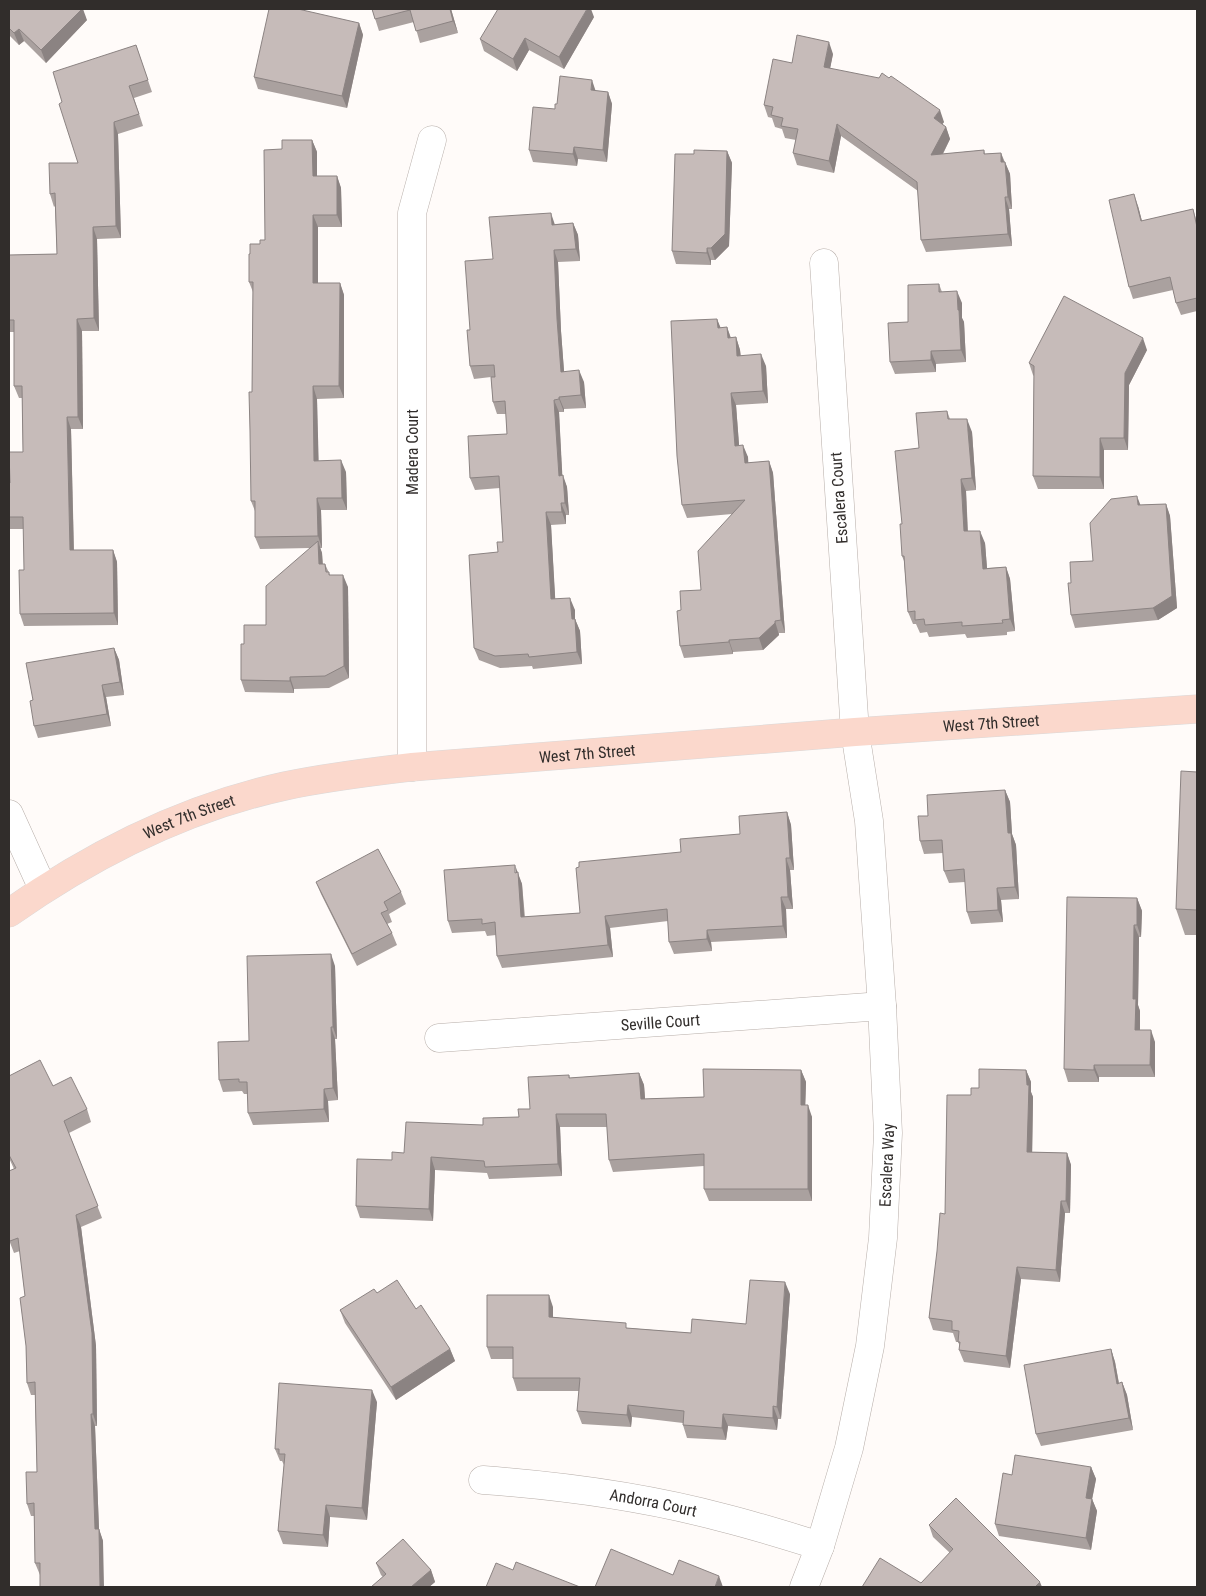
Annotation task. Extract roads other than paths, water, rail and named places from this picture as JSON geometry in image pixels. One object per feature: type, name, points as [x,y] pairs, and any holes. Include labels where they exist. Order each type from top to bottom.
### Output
[{"type":"main road","name":"West 7th Street","points":[[9,913],[43,889],[131,838],[178,818],[231,800],[286,786],[349,775],[412,767],[855,732],[1197,709]]},
{"type":"street","name":"Madera Court","points":[[412,767],[412,213],[432,140]]},
{"type":"street","name":"Escalera Court","points":[[824,263],[855,732]]},
{"type":"street","name":"Escalera Way","points":[[804,1587],[820,1546],[849,1448],[870,1346],[883,1238],[888,1133],[882,1006],[869,821],[855,732]]},
{"type":"street","points":[[9,814],[43,889]]},
{"type":"street","name":"Seville Court","points":[[439,1038],[882,1006]]},
{"type":"street","name":"Andorra Court","points":[[483,1480],[521,1483],[625,1497],[723,1517],[820,1546]]}]
